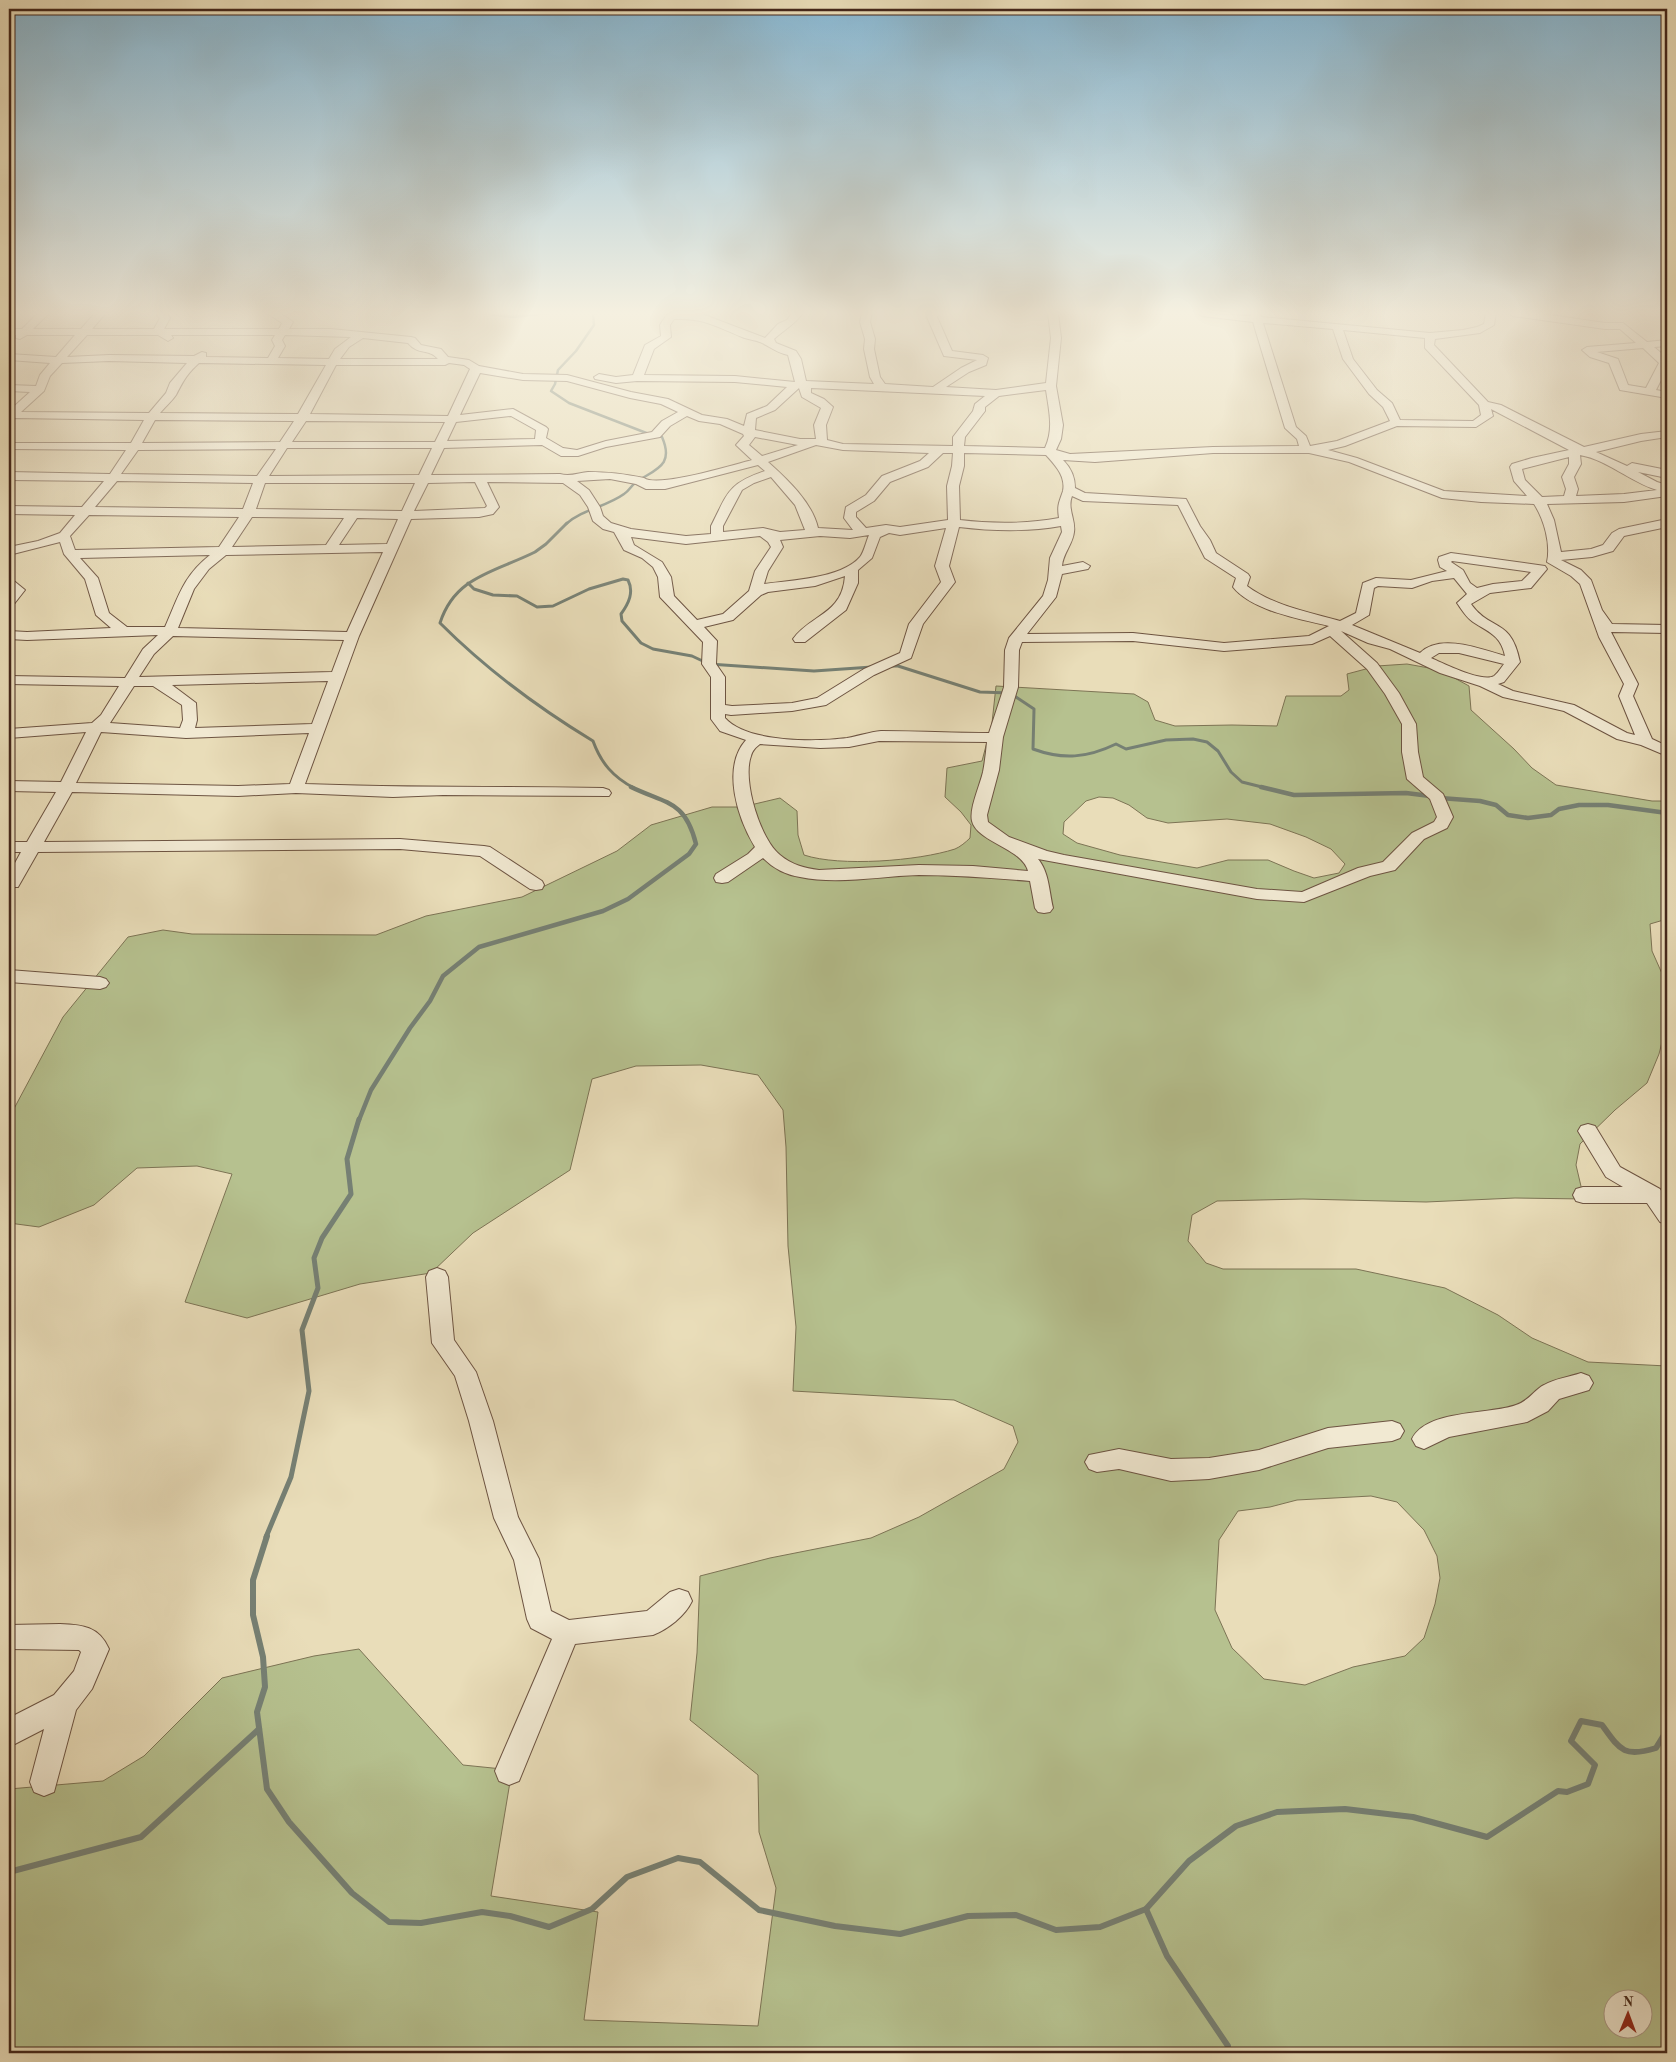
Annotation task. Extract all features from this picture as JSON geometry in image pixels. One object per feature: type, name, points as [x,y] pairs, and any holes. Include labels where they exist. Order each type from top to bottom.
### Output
[{"type":"street","points":[[9,551],[41,544],[64,536],[112,479],[157,409]]},
{"type":"street","points":[[12,883],[66,788],[96,727],[108,718],[148,652],[170,631],[182,606],[187,589],[204,566],[223,551],[248,513],[261,479],[307,409]]},
{"type":"street","points":[[296,788],[352,636],[406,515],[457,409]]},
{"type":"street","points":[[681,409],[699,418],[729,423],[748,432],[800,442],[821,442],[843,448],[940,449],[959,454],[983,450],[1049,452],[1069,458],[1095,458],[1193,451],[1331,448],[1396,423],[1476,424],[1487,416],[1485,409]]},
{"type":"street","points":[[768,409],[751,416],[752,424],[748,432],[750,436],[742,445],[774,472],[801,504],[810,522],[812,532]]},
{"type":"street","points":[[821,442],[820,425],[826,409]]},
{"type":"street","points":[[718,707],[731,711],[792,707],[820,702],[869,672],[906,655],[916,624],[948,582],[942,566],[954,523],[953,486],[959,454],[959,437],[976,415],[978,409]]},
{"type":"street","points":[[1049,452],[1055,439],[1057,425],[1055,409]]},
{"type":"street","points":[[1285,409],[1291,428],[1302,438],[1305,448]]},
{"type":"street","points":[[1390,409],[1396,423]]},
{"type":"street","points":[[1501,409],[1577,452],[1613,463],[1667,474]]},
{"type":"street","points":[[9,416],[453,419],[513,412],[542,429],[540,438],[542,442]]},
{"type":"street","points":[[9,446],[218,447],[542,442],[551,445],[559,453],[576,454],[604,444],[629,442],[656,435],[661,427],[674,417],[687,412]]},
{"type":"street","points":[[1646,742],[1626,696],[1631,684],[1606,637],[1586,583],[1576,573],[1554,562],[1556,556],[1549,519],[1538,501],[1520,483],[1515,473],[1516,467],[1547,457],[1577,452],[1638,437],[1667,434]]},
{"type":"street","points":[[9,476],[112,479],[567,480],[583,476],[610,475],[656,486],[691,480],[821,442]]},
{"type":"street","points":[[1305,448],[1353,460],[1442,494],[1538,501],[1624,498],[1667,490]]},
{"type":"street","points":[[863,533],[850,518],[850,510],[870,498],[886,479],[924,464],[940,449]]},
{"type":"street","points":[[1044,908],[1036,867],[1027,856],[985,828],[980,823],[978,816],[992,770],[995,737],[1011,687],[1012,650],[1016,638],[1049,597],[1055,580],[1056,558],[1068,532],[1064,501],[1070,490],[1069,481],[1064,468],[1049,452]]},
{"type":"street","points":[[1569,500],[1572,489],[1568,477],[1575,464],[1577,452]]},
{"type":"street","points":[[1613,463],[1653,485],[1667,490]]},
{"type":"street","points":[[1626,466],[1667,469]]},
{"type":"street","points":[[717,537],[717,526],[737,488],[750,480],[774,472]]},
{"type":"street","points":[[9,510],[406,515],[469,514],[489,511],[493,507],[479,479]]},
{"type":"street","points":[[567,480],[585,493],[594,507],[597,518],[607,526],[629,533],[686,540],[763,532],[780,536],[812,532],[863,533],[886,530],[900,531],[954,523],[979,526],[1038,526],[1066,521]]},
{"type":"street","points":[[1070,490],[1084,497],[1182,502],[1194,526],[1204,540],[1210,555],[1243,577],[1240,586],[1253,597],[1283,610],[1395,646],[1444,670],[1485,683],[1508,694],[1569,708],[1622,736],[1646,742],[1667,751]]},
{"type":"street","points":[[330,549],[354,513]]},
{"type":"street","points":[[1556,556],[1592,553],[1608,548],[1621,532],[1646,529],[1667,523]]},
{"type":"street","points":[[617,528],[625,537],[629,547],[650,556],[656,563],[666,582],[666,598],[695,624],[710,641],[709,664],[718,677],[718,719],[725,728],[756,739],[819,743],[850,742],[872,736],[995,737]]},
{"type":"street","points":[[695,624],[728,617],[756,592],[776,586],[815,582],[852,569],[866,558],[875,535],[886,530]]},
{"type":"street","points":[[756,592],[757,577],[761,568],[777,547],[774,540],[763,532]]},
{"type":"street","points":[[64,536],[70,554],[91,578],[96,598],[103,614],[123,630]]},
{"type":"street","points":[[70,554],[392,548]]},
{"type":"street","points":[[1475,594],[1465,586],[1458,573],[1444,564],[1444,560],[1451,557],[1540,569],[1526,585],[1487,588],[1475,594],[1464,604],[1469,613],[1498,628],[1512,648],[1513,662],[1500,679],[1485,683]]},
{"type":"street","points":[[1054,571],[1083,566]]},
{"type":"street","points":[[800,639],[841,607],[851,583],[852,569]]},
{"type":"street","points":[[1016,638],[1133,636],[1224,647],[1312,640],[1362,615],[1366,607],[1365,597],[1368,586],[1376,582],[1412,584],[1429,578],[1458,573]]},
{"type":"street","points":[[1576,573],[1607,628],[1667,629]]},
{"type":"street","points":[[9,584],[18,590],[9,601]]},
{"type":"street","points":[[1006,841],[1042,855],[1064,860],[1257,894],[1304,897],[1364,872],[1389,866],[1418,836],[1441,825],[1445,817],[1437,797],[1415,780],[1408,724],[1392,693],[1372,666],[1335,627]]},
{"type":"street","points":[[9,635],[27,636],[123,630],[352,636]]},
{"type":"street","points":[[1421,660],[1429,651],[1448,648],[1513,662]]},
{"type":"street","points":[[138,668],[189,703],[190,720],[186,733]]},
{"type":"street","points":[[9,680],[129,682],[336,676]]},
{"type":"street","points":[[9,733],[96,727],[186,733],[317,728]]},
{"type":"street","points":[[756,739],[743,751],[741,767],[750,822],[763,848],[790,870],[805,875],[946,871],[1039,877]]},
{"type":"street","points":[[9,786],[238,791],[296,788],[393,792],[443,790],[603,794]]},
{"type":"street","points":[[9,847],[371,844],[484,850],[536,884]]},
{"type":"street","points":[[722,878],[754,858],[763,848]]},
{"type":"street","points":[[9,976],[100,983]]},
{"type":"street","points":[[1588,1131],[1613,1172],[1660,1194],[1667,1216]]},
{"type":"street","points":[[1583,1195],[1660,1194]]},
{"type":"street","points":[[436,1277],[443,1343],[466,1372],[481,1421],[506,1518],[526,1558],[540,1619],[567,1632],[653,1623],[679,1601]]},
{"type":"street","points":[[1424,1439],[1444,1428],[1475,1421],[1520,1415],[1540,1404],[1551,1392],[1581,1383]]},
{"type":"street","points":[[1097,1462],[1118,1459],[1150,1468],[1168,1470],[1205,1469],[1260,1460],[1295,1446],[1328,1438],[1350,1435],[1374,1436],[1392,1431]]},
{"type":"street","points":[[509,1771],[567,1632]]},
{"type":"street","points":[[9,1637],[60,1636],[85,1638],[96,1650],[83,1680],[64,1704],[9,1733]]},
{"type":"street","points":[[44,1782],[64,1704]]},
{"type":"green space","points":[[1407,664],[1440,670],[1469,686],[1471,710],[1532,768],[1556,785],[1652,801],[1667,801],[1667,919],[1650,924],[1652,951],[1664,978],[1667,997],[1667,1022],[1659,1054],[1647,1083],[1615,1110],[1580,1144],[1576,1165],[1584,1199],[1515,1198],[1426,1202],[1303,1199],[1217,1201],[1192,1215],[1188,1241],[1206,1263],[1223,1269],[1356,1269],[1445,1288],[1498,1315],[1532,1338],[1588,1362],[1667,1366],[1667,2053],[9,2053],[9,1789],[103,1781],[144,1756],[222,1678],[314,1656],[359,1649],[463,1765],[512,1770],[491,1896],[598,1912],[584,2020],[758,2026],[776,1888],[759,1832],[758,1775],[690,1720],[697,1653],[700,1576],[770,1558],[871,1538],[919,1517],[1004,1469],[1018,1442],[1013,1426],[954,1400],[793,1391],[796,1327],[788,1246],[786,1147],[783,1110],[758,1075],[701,1065],[636,1066],[592,1079],[570,1170],[473,1233],[431,1273],[360,1284],[247,1318],[185,1302],[232,1174],[197,1166],[137,1168],[94,1205],[39,1227],[9,1223],[9,1118],[63,1017],[128,937],[163,930],[192,934],[376,935],[426,916],[522,897],[617,851],[651,825],[712,807],[742,807],[780,798],[797,811],[798,835],[804,855],[819,859],[858,862],[921,857],[957,848],[970,838],[971,825],[961,812],[945,797],[947,768],[982,761],[992,723],[996,686],[1134,694],[1148,702],[1155,720],[1175,726],[1277,726],[1286,696],[1341,696],[1349,690],[1347,674],[1377,666]],"holes":[[[1099,797],[1113,798],[1129,805],[1147,818],[1168,823],[1227,819],[1270,824],[1306,837],[1331,849],[1345,864],[1339,873],[1314,878],[1268,860],[1228,860],[1197,868],[1120,855],[1077,843],[1063,834],[1064,822],[1086,801]],[[1371,1496],[1397,1502],[1424,1530],[1437,1556],[1440,1578],[1435,1604],[1424,1638],[1405,1656],[1353,1667],[1305,1685],[1264,1679],[1232,1648],[1215,1610],[1219,1540],[1238,1511],[1270,1507],[1297,1500]]]},
{"type":"waterway","points":[[585,409],[649,434]]},
{"type":"waterway","points":[[566,524],[580,515],[626,493],[635,483],[661,466],[666,455],[665,447],[662,437],[656,435]]},
{"type":"waterway","points":[[468,583],[478,577],[535,552],[566,524]]},
{"type":"waterway","points":[[468,583],[474,589],[493,595],[517,596],[537,607],[553,606],[589,589],[623,579],[628,580],[631,593],[621,614],[622,621],[641,643],[653,649],[692,656],[709,664],[814,671],[872,667]]},
{"type":"waterway","points":[[468,583],[447,607],[440,623],[494,672],[552,715],[593,741],[609,769],[634,788]]},
{"type":"waterway","points":[[889,666],[898,666],[980,692],[1010,693],[1034,709],[1033,749],[1044,753],[1075,756],[1085,755],[1116,744],[1126,749],[1166,740],[1193,739],[1207,742],[1218,751],[1231,772],[1242,782],[1266,788]]},
{"type":"waterway","points":[[359,1120],[371,1090],[410,1028],[430,1001],[443,976],[479,947],[603,911],[628,899],[689,854],[696,844],[686,819],[680,811],[664,801],[631,787]]},
{"type":"waterway","points":[[1261,787],[1294,795],[1406,793],[1430,796]]},
{"type":"waterway","points":[[1440,798],[1480,801],[1496,805],[1508,815],[1528,818],[1551,815],[1559,809],[1579,805],[1608,805],[1667,813]]},
{"type":"waterway","points":[[266,1537],[291,1477],[309,1391],[302,1330],[318,1288],[314,1258],[322,1238],[351,1194],[347,1159],[359,1119]]},
{"type":"waterway","points":[[267,1536],[253,1580],[253,1615],[263,1657],[265,1687],[257,1712],[267,1789],[289,1822],[352,1893],[389,1922],[421,1923],[482,1912],[510,1916],[549,1927],[592,1909],[627,1877],[678,1858],[700,1862],[759,1910],[835,1926],[900,1934],[968,1916],[1016,1915],[1056,1930],[1100,1927],[1146,1909]]},
{"type":"waterway","points":[[1146,1909],[1189,1861],[1236,1826],[1277,1812],[1345,1809],[1413,1817],[1487,1837],[1558,1791],[1567,1792],[1588,1784],[1595,1765],[1571,1741],[1581,1721],[1602,1725],[1619,1746],[1630,1752],[1656,1748],[1667,1730]]},
{"type":"waterway","points":[[9,1872],[141,1837],[259,1729]]},
{"type":"waterway","points":[[1146,1909],[1167,1956],[1228,2046],[1226,2053]]}]
